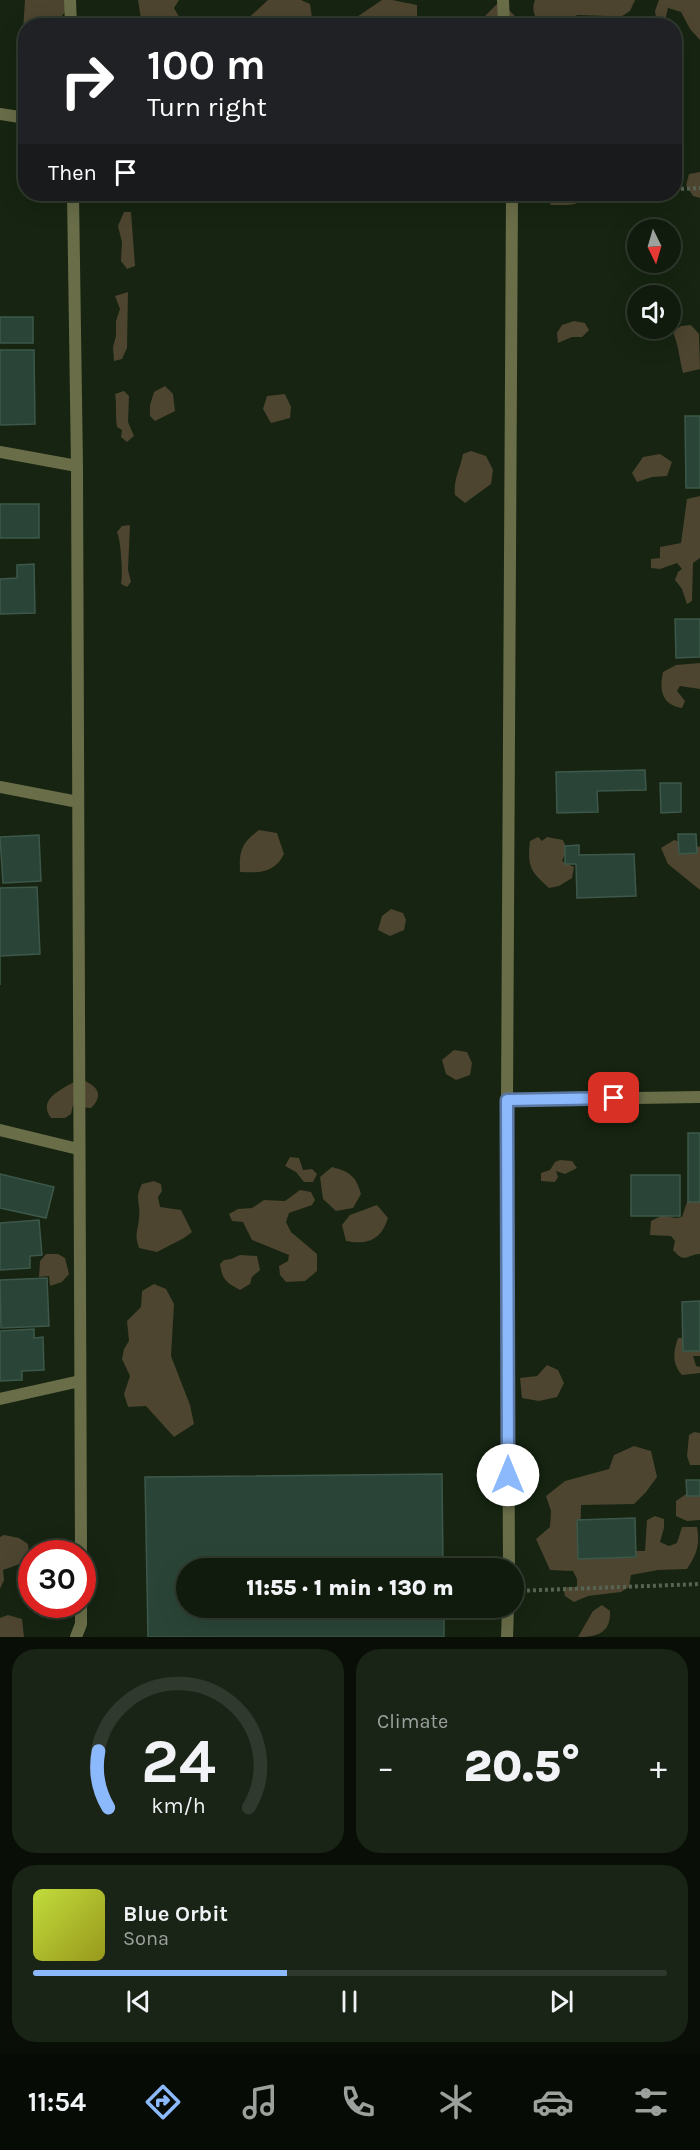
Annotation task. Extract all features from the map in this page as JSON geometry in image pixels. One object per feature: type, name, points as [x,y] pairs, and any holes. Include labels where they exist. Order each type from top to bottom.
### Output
[{"type":"street","points":[[70,0],[71,18]]},
{"type":"street","points":[[503,0],[504,18]]},
{"type":"street","points":[[0,114],[18,117]]},
{"type":"street","points":[[74,201],[81,1540]]},
{"type":"street","points":[[509,1558],[507,1100],[512,201]]},
{"type":"street","points":[[0,452],[77,466]]},
{"type":"street","points":[[0,787],[78,802]]},
{"type":"street","points":[[507,1100],[700,1097]]},
{"type":"street","points":[[0,1130],[78,1149]]},
{"type":"street","points":[[0,1398],[80,1381]]},
{"type":"street","points":[[76,1637],[81,1618]]},
{"type":"street","points":[[507,1637],[508,1618]]},
{"type":"path","points":[[682,189],[700,188]]},
{"type":"path","points":[[524,1591],[700,1584]]},
{"type":"shaded area","points":[[25,0],[75,0],[60,18],[24,18]]},
{"type":"shaded area","points":[[138,0],[179,0],[174,8],[180,18],[141,18]]},
{"type":"shaded area","points":[[268,0],[301,0],[310,4],[312,18],[249,18]]},
{"type":"shaded area","points":[[382,0],[417,5],[417,17],[415,18],[355,18]]},
{"type":"shaded area","points":[[535,0],[635,0],[630,11],[619,18],[577,15],[573,18],[536,18]]},
{"type":"shaded area","points":[[659,0],[700,0],[700,40],[690,29],[681,12],[668,8],[666,18],[656,18],[655,11]]},
{"type":"shaded area","points":[[500,1],[517,18],[483,18]]},
{"type":"shaded area","points":[[700,172],[700,198],[693,196],[686,185],[689,174]]},
{"type":"shaded area","points":[[549,201],[581,201],[573,204],[551,205]]},
{"type":"shaded area","points":[[124,212],[131,212],[135,266],[127,269],[121,261],[122,242],[118,226]]},
{"type":"shaded area","points":[[128,292],[127,348],[122,359],[114,361],[116,321],[120,309],[115,296]]},
{"type":"shaded area","points":[[574,321],[585,323],[589,330],[582,337],[572,337],[558,343],[557,333],[562,325]]},
{"type":"shaded area","points":[[691,325],[699,334],[700,369],[683,373],[675,339],[681,339],[681,326]]},
{"type":"shaded area","points":[[165,386],[173,394],[175,411],[155,421],[150,416],[150,405],[154,392]]},
{"type":"shaded area","points":[[124,391],[129,396],[128,422],[134,436],[127,442],[121,437],[122,430],[117,427],[116,418],[115,394]]},
{"type":"shaded area","points":[[285,394],[291,407],[290,418],[271,423],[263,409],[267,396]]},
{"type":"shaded area","points":[[471,451],[486,456],[493,470],[491,484],[465,503],[455,495],[455,485],[463,454]]},
{"type":"shaded area","points":[[660,454],[672,462],[667,476],[652,477],[637,482],[632,473],[643,457]]},
{"type":"shaded area","points":[[700,496],[700,558],[693,563],[692,601],[687,604],[682,589],[675,580],[682,569],[677,563],[660,569],[651,568],[651,559],[660,558],[660,547],[681,543],[687,499]]},
{"type":"shaded area","points":[[130,525],[128,570],[131,582],[127,587],[121,584],[120,543],[117,532],[122,526]]},
{"type":"shaded area","points":[[700,663],[700,689],[680,686],[677,691],[685,701],[682,708],[670,704],[662,691],[663,672],[676,665]]},
{"type":"shaded area","points":[[259,830],[277,833],[284,854],[271,868],[260,872],[240,872],[243,848]]},
{"type":"shaded area","points":[[538,837],[542,841],[547,837],[563,840],[567,850],[562,861],[574,867],[572,878],[559,886],[549,888],[534,873],[529,857],[530,841]]},
{"type":"shaded area","points":[[674,840],[700,847],[700,890],[668,864],[661,848]]},
{"type":"shaded area","points":[[391,909],[403,913],[406,920],[404,930],[390,936],[378,930],[382,916]]},
{"type":"shaded area","points":[[454,1050],[467,1052],[472,1063],[470,1075],[456,1080],[446,1074],[442,1060]]},
{"type":"shaded area","points":[[79,1079],[94,1086],[97,1090],[98,1098],[95,1103],[91,1108],[73,1105],[71,1114],[65,1118],[51,1118],[47,1111],[50,1099],[54,1094]]},
{"type":"shaded area","points":[[290,1157],[299,1158],[303,1170],[312,1169],[317,1174],[313,1182],[304,1182],[296,1172],[285,1166]]},
{"type":"shaded area","points":[[572,1161],[577,1168],[565,1174],[556,1171],[558,1177],[555,1182],[541,1181],[541,1173],[550,1170],[555,1162]]},
{"type":"shaded area","points":[[332,1167],[348,1173],[357,1183],[361,1194],[353,1208],[336,1211],[323,1199],[320,1177]]},
{"type":"shaded area","points":[[154,1181],[161,1184],[162,1191],[158,1197],[160,1207],[181,1210],[192,1232],[157,1252],[139,1248],[137,1236],[140,1189],[142,1184]]},
{"type":"shaded area","points":[[300,1190],[311,1192],[315,1200],[312,1205],[289,1213],[286,1222],[291,1232],[317,1254],[317,1271],[305,1281],[286,1282],[280,1275],[279,1266],[288,1261],[289,1255],[252,1240],[243,1222],[232,1221],[229,1214],[238,1209],[252,1208],[264,1200],[285,1201]]},
{"type":"shaded area","points":[[690,1193],[700,1193],[700,1254],[683,1258],[673,1250],[675,1241],[671,1236],[650,1235],[651,1221],[663,1215],[682,1217]]},
{"type":"shaded area","points":[[377,1205],[388,1218],[382,1231],[367,1241],[346,1241],[342,1225],[350,1215]]},
{"type":"shaded area","points":[[46,1254],[58,1254],[65,1258],[69,1274],[62,1282],[50,1286],[49,1276],[39,1277],[40,1261]]},
{"type":"shaded area","points":[[240,1255],[257,1256],[260,1270],[252,1277],[250,1284],[240,1290],[226,1280],[220,1264],[224,1260]]},
{"type":"shaded area","points":[[154,1284],[166,1289],[174,1304],[171,1356],[190,1405],[194,1424],[174,1437],[146,1406],[128,1407],[124,1394],[130,1376],[122,1359],[129,1341],[127,1321],[141,1307],[142,1291]]},
{"type":"shaded area","points":[[700,1337],[700,1356],[693,1356],[696,1366],[700,1367],[700,1373],[682,1375],[676,1367],[674,1358],[678,1338]]},
{"type":"shaded area","points":[[547,1365],[558,1370],[564,1383],[557,1397],[539,1401],[522,1398],[520,1378],[537,1376]]},
{"type":"shaded area","points":[[694,1432],[700,1433],[700,1465],[690,1465],[687,1456],[689,1435]]},
{"type":"shaded area","points":[[634,1446],[651,1451],[657,1477],[634,1504],[581,1505],[580,1550],[645,1551],[647,1520],[655,1516],[664,1519],[660,1542],[669,1546],[677,1543],[682,1527],[697,1527],[698,1544],[695,1554],[687,1569],[658,1570],[631,1575],[629,1587],[621,1592],[588,1596],[574,1602],[565,1596],[563,1587],[577,1587],[577,1579],[573,1571],[550,1570],[536,1539],[550,1527],[551,1511],[546,1496],[565,1481],[609,1469],[614,1455]]},
{"type":"shaded area","points":[[700,1492],[700,1520],[687,1521],[676,1516],[676,1501],[686,1494]]},
{"type":"shaded area","points":[[4,1535],[22,1540],[18,1540],[18,1564],[3,1570],[4,1580],[0,1589],[0,1537]]},
{"type":"shaded area","points":[[602,1605],[610,1611],[610,1618],[605,1629],[597,1635],[578,1637],[593,1611]]},
{"type":"shaded area","points":[[8,1615],[22,1619],[24,1637],[0,1637],[0,1618]]},
{"type":"building","points":[[0,317],[33,317],[33,343],[0,343]]},
{"type":"building","points":[[0,350],[34,350],[35,424],[0,425]]},
{"type":"building","points":[[685,416],[700,416],[700,488],[686,488]]},
{"type":"building","points":[[0,504],[39,504],[39,538],[0,538]]},
{"type":"building","points":[[34,564],[35,613],[0,614],[0,579],[17,578],[17,565]]},
{"type":"building","points":[[675,619],[700,619],[700,657],[676,658]]},
{"type":"building","points":[[645,770],[646,790],[597,791],[598,812],[557,813],[556,772]]},
{"type":"building","points":[[660,783],[681,783],[681,812],[661,813]]},
{"type":"building","points":[[678,834],[696,834],[697,853],[679,854]]},
{"type":"building","points":[[39,835],[41,881],[3,883],[0,837]]},
{"type":"building","points":[[579,845],[579,855],[634,854],[636,896],[577,898],[576,864],[565,864],[565,846]]},
{"type":"building","points":[[37,887],[40,954],[0,956],[0,888]]},
{"type":"building","points":[[688,1133],[700,1133],[700,1202],[688,1202]]},
{"type":"building","points":[[0,1174],[54,1187],[46,1218],[0,1208]]},
{"type":"building","points":[[631,1175],[680,1175],[680,1216],[631,1216]]},
{"type":"building","points":[[39,1220],[42,1255],[30,1256],[30,1268],[0,1270],[0,1223]]},
{"type":"building","points":[[47,1278],[49,1326],[1,1328],[0,1280]]},
{"type":"building","points":[[700,1301],[700,1351],[683,1351],[682,1302]]},
{"type":"building","points":[[34,1329],[34,1338],[43,1337],[44,1370],[22,1371],[22,1380],[0,1381],[0,1331]]},
{"type":"building","points":[[442,1474],[443,1558],[176,1558],[176,1618],[444,1618],[444,1637],[148,1637],[145,1477]]},
{"type":"building","points":[[686,1480],[700,1480],[700,1496],[687,1496]]},
{"type":"building","points":[[635,1518],[636,1557],[578,1559],[577,1520]]},
{"type":"route","points":[[508,1475],[507,1100],[614,1098]]}]
